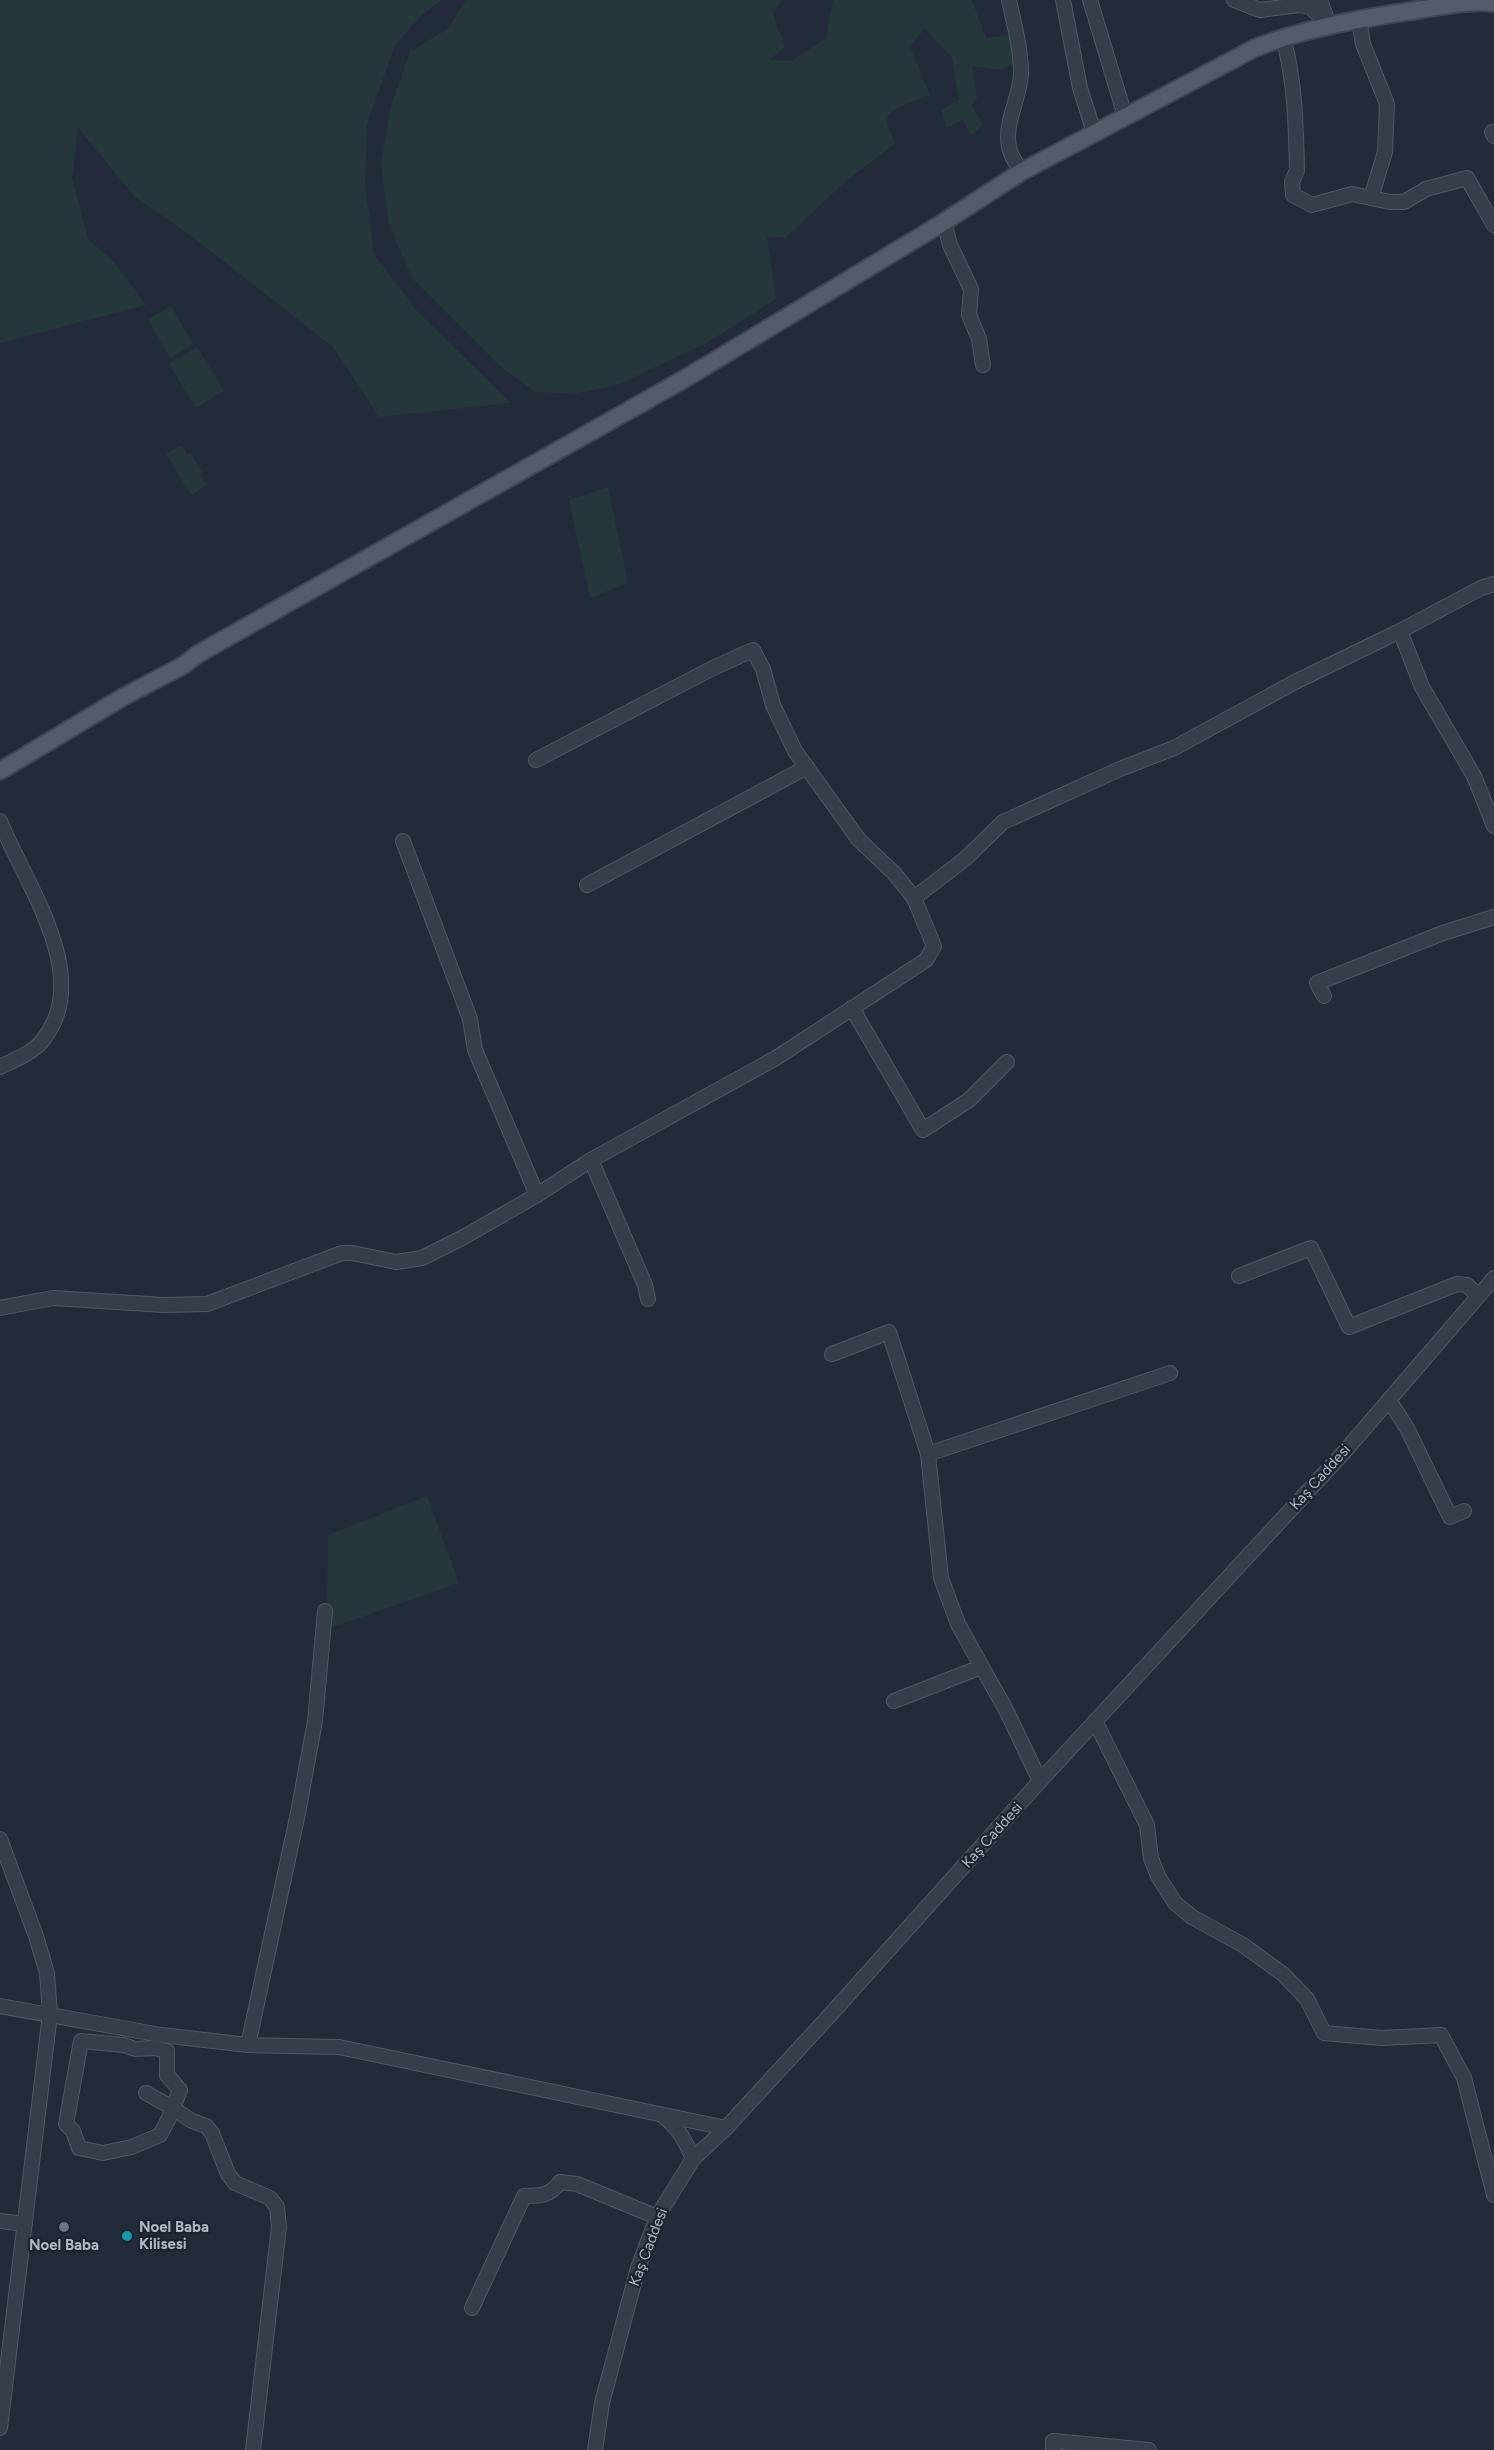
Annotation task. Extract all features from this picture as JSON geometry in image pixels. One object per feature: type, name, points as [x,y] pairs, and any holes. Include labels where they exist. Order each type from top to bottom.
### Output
[{"type":"main road","points":[[0,771],[123,697],[184,665],[198,654],[686,378],[944,222],[1021,172],[1255,48],[1283,37],[1329,24],[1438,3],[1486,1]]},
{"type":"street","points":[[1009,0],[1021,54],[1021,77],[1008,141],[1009,149],[1021,172]]},
{"type":"street","points":[[1063,0],[1080,88],[1094,132]]},
{"type":"street","points":[[1090,0],[1125,116]]},
{"type":"street","points":[[1234,0],[1260,10],[1299,5],[1310,7],[1329,24]]},
{"type":"street","points":[[1320,0],[1329,24]]},
{"type":"street","points":[[1359,20],[1364,44],[1387,104],[1385,153],[1371,198]]},
{"type":"street","points":[[1283,37],[1292,67],[1297,170],[1292,182],[1293,195],[1312,205],[1352,194],[1390,202],[1404,202],[1426,189],[1467,178],[1494,225]]},
{"type":"street","points":[[944,222],[950,245],[971,289],[969,315],[984,365]]},
{"type":"street","points":[[914,898],[965,859],[1003,822],[1099,778],[1174,748],[1294,682],[1400,631],[1481,588],[1494,584]]},
{"type":"street","points":[[1400,631],[1422,687],[1474,776],[1494,826]]},
{"type":"street","points":[[0,1308],[53,1298],[164,1305],[207,1304],[342,1254],[352,1253],[396,1262],[422,1258],[462,1238],[537,1195],[591,1160],[776,1058],[926,960],[934,946],[914,898],[894,873],[859,840],[795,750],[773,705],[763,669],[753,650],[713,668],[536,760]]},
{"type":"street","points":[[586,885],[807,767]]},
{"type":"street","points":[[0,821],[55,941],[63,985],[58,1015],[43,1040],[31,1051],[0,1067]]},
{"type":"street","points":[[403,841],[470,1019],[475,1050],[537,1195]]},
{"type":"street","points":[[1324,996],[1317,983],[1443,933],[1494,917]]},
{"type":"street","points":[[852,1008],[923,1130],[969,1100],[1007,1062]]},
{"type":"street","points":[[591,1160],[645,1285],[648,1299]]},
{"type":"street","points":[[1239,1276],[1311,1248],[1349,1327],[1457,1284],[1467,1285],[1478,1296]]},
{"type":"street","name":"Kaş Caddesi","points":[[595,2450],[602,2403],[638,2268],[657,2217],[693,2159],[726,2128],[1040,1781],[1338,1458],[1494,1278]]},
{"type":"street","points":[[832,1354],[889,1332],[928,1454],[941,1578],[958,1624],[1005,1710],[1040,1781]]},
{"type":"street","points":[[928,1454],[1170,1373]]},
{"type":"street","points":[[1389,1400],[1407,1428],[1450,1517],[1464,1511]]},
{"type":"street","points":[[248,2045],[298,1813],[315,1721],[325,1611]]},
{"type":"street","points":[[894,1701],[981,1667]]},
{"type":"street","points":[[1095,1721],[1147,1824],[1151,1858],[1158,1876],[1175,1903],[1192,1917],[1243,1945],[1283,1974],[1308,2000],[1324,2033],[1382,2038],[1441,2035],[1464,2078],[1494,2196]]},
{"type":"street","points":[[0,2428],[50,2014],[47,1973],[36,1936],[1,1846]]},
{"type":"street","points":[[0,2006],[162,2035],[248,2045],[339,2047],[726,2128]]},
{"type":"street","points":[[81,2042],[167,2051],[167,2075],[180,2090],[173,2108],[160,2135],[142,2143],[103,2153],[79,2148],[73,2131],[66,2124],[81,2042]]},
{"type":"street","points":[[146,2093],[192,2121],[206,2126],[212,2133],[228,2174],[235,2183],[270,2198],[277,2207],[279,2227],[253,2450]]},
{"type":"street","points":[[658,2112],[675,2125],[686,2140],[693,2159]]},
{"type":"street","points":[[472,2308],[524,2196],[543,2196],[554,2191],[560,2182],[577,2184],[657,2217]]},
{"type":"street","points":[[0,2221],[25,2224]]},
{"type":"street","points":[[1053,2450],[1053,2441],[1149,2450]]},
{"type":"shaded area","points":[[0,0],[441,0],[420,17],[395,45],[367,124],[365,185],[374,254],[417,311],[511,403],[379,417],[333,347],[190,235],[135,197],[78,128],[72,177],[88,239],[115,263],[146,305],[0,343]]},
{"type":"shaded area","points":[[466,0],[782,0],[773,14],[785,47],[769,60],[791,61],[826,38],[833,0],[972,0],[986,38],[1013,35],[1016,63],[999,70],[972,66],[977,98],[971,105],[983,125],[971,136],[963,119],[947,128],[941,110],[959,100],[952,58],[925,28],[910,47],[930,95],[898,108],[888,116],[887,121],[895,144],[845,182],[785,238],[767,236],[776,299],[705,344],[619,384],[576,394],[535,392],[499,365],[413,279],[389,226],[381,163],[391,106],[410,52],[447,29]]},
{"type":"shaded area","points":[[171,306],[193,344],[170,358],[148,319]]},
{"type":"shaded area","points":[[197,347],[224,391],[196,408],[169,364]]},
{"type":"shaded area","points":[[181,445],[187,454],[190,452],[203,473],[201,475],[207,485],[191,495],[166,454]]},
{"type":"shaded area","points":[[608,487],[628,583],[590,598],[569,500]]},
{"type":"shaded area","points":[[427,1496],[459,1583],[327,1629],[328,1535]]},
{"type":"place","name":"Noel Baba","points":[[64,2227]]},
{"type":"place","name":"Noel Baba Kilisesi","points":[[127,2236]]}]
